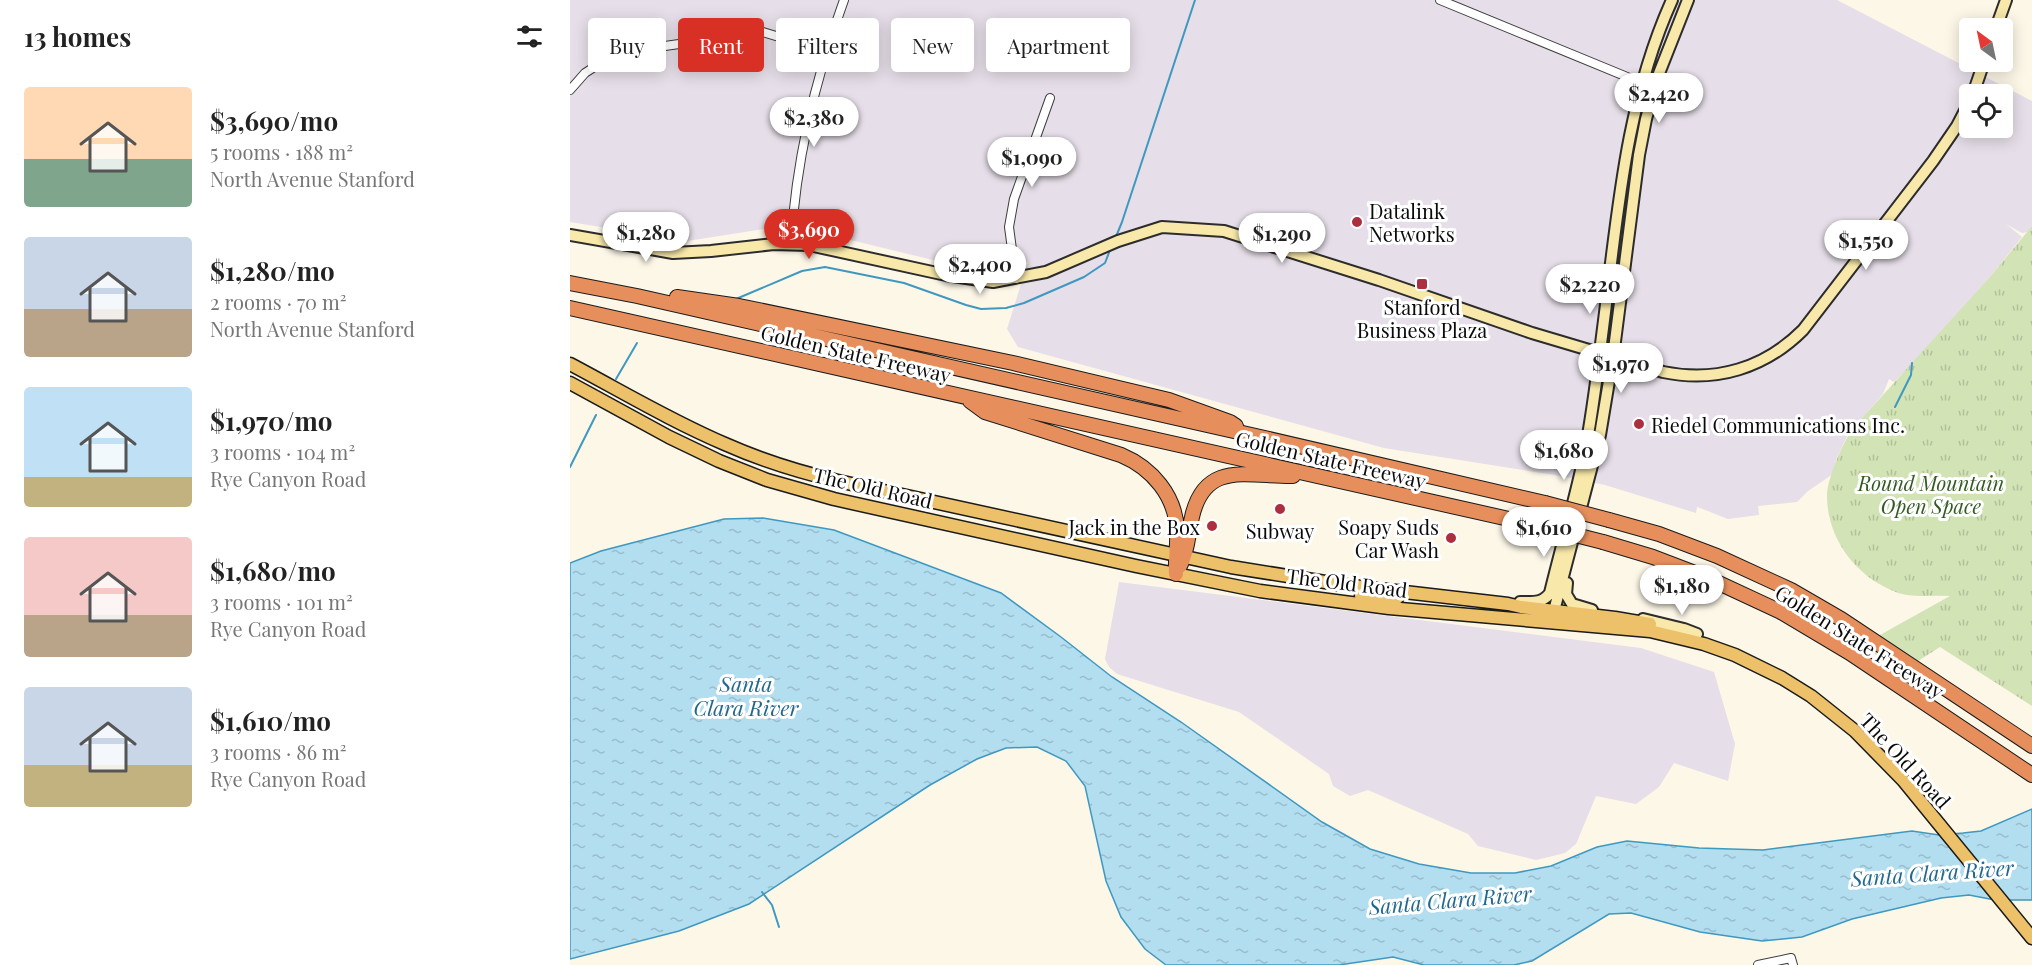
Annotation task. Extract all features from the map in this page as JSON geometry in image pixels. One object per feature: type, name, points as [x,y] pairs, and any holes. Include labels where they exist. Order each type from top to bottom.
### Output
[{"type":"highway","name":"Golden State Freeway","points":[[570,283],[637,296],[664,295],[739,306],[1013,363],[1178,402],[1230,422],[1247,434],[1545,503],[1688,545],[1768,578],[1816,604],[2032,746]]},
{"type":"highway","name":"Golden State Freeway","points":[[570,308],[1540,526],[1603,542],[1663,561],[1734,588],[1796,620],[1850,653],[2032,776]]},
{"type":"highway","points":[[966,398],[985,412],[1086,443],[1121,455],[1141,465],[1159,482],[1172,504],[1180,557]]},
{"type":"highway","points":[[1176,574],[1195,505],[1199,496],[1212,482],[1221,477],[1242,473],[1269,477],[1314,475]]},
{"type":"main road","points":[[1508,604],[1537,602],[1544,600],[1550,594],[1585,449],[1627,146],[1642,82],[1672,0]]},
{"type":"main road","points":[[1554,616],[1600,435],[1646,119],[1654,88],[1688,0]]},
{"type":"main road","points":[[2000,18],[2006,0]]},
{"type":"main road","points":[[570,236],[673,253],[774,244],[820,247],[969,280],[993,282],[1046,272],[1118,241],[1162,227],[1224,231],[1373,278],[1521,329],[1663,372],[1695,376],[1735,372],[1780,350],[1799,334],[1933,160],[1959,122]]},
{"type":"main road","name":"The Old Road","points":[[570,364],[701,434],[749,454],[838,482],[1180,557],[1344,585],[1508,604],[1554,616],[1650,631],[1704,644],[1735,655],[1834,705],[1878,743],[2006,900],[2032,938]]},
{"type":"main road","name":"The Old Road","points":[[570,383],[702,453],[743,471],[834,499],[1260,591],[1389,608],[1615,618],[1660,626],[1697,634],[1743,652],[1776,668],[1808,691]]},
{"type":"main road","points":[[1554,616],[1554,602],[1589,457],[1585,449]]},
{"type":"main road","points":[[1586,489],[1566,588],[1569,600],[1576,607],[1636,617],[1697,634]]},
{"type":"main road","points":[[1285,594],[1292,589],[1333,593],[1344,585]]},
{"type":"main road","points":[[1338,601],[1347,594],[1390,599],[1397,597],[1402,591]]},
{"type":"main road","name":"The Old Road","points":[[2006,900],[2032,926]]},
{"type":"street","points":[[837,18],[844,0]]},
{"type":"street","points":[[1440,0],[1654,88]]},
{"type":"street","points":[[570,90],[585,73],[616,53],[763,32],[776,36]]},
{"type":"street","points":[[791,244],[801,149],[820,72]]},
{"type":"street","points":[[1016,279],[1009,227],[1014,199],[1050,98]]},
{"type":"street","points":[[1758,965],[1792,962]]},
{"type":"shaded area","points":[[570,0],[1837,0],[1959,63],[1959,72],[1976,72],[1999,84],[1959,84],[1959,138],[2013,138],[2013,91],[2032,101],[2032,226],[2028,232],[2022,233],[2006,224],[2022,237],[1917,359],[1894,382],[1889,379],[1883,394],[1847,436],[1836,460],[1833,474],[1808,491],[1797,502],[1758,506],[1759,515],[1728,519],[1697,507],[1696,513],[1605,485],[1567,477],[1384,448],[1018,347],[1007,329],[1028,262],[970,269],[789,225],[687,241],[570,222]]},
{"type":"shaded area","points":[[1119,582],[1641,648],[1714,672],[1735,744],[1728,781],[1674,763],[1659,787],[1636,804],[1596,796],[1576,844],[1565,853],[1536,860],[1478,846],[1468,834],[1368,790],[1350,796],[1333,786],[1329,774],[1239,712],[1117,674],[1109,667],[1105,659]]},
{"type":"green space","name":"Round Mountain Open Space","points":[[2032,226],[2032,706],[1940,647],[1901,672],[1862,645],[1950,596],[1913,596],[1898,593],[1865,574],[1854,564],[1837,540],[1828,511],[1827,496],[1836,461],[1853,428],[1989,278]]},
{"type":"water","name":"Santa Clara River","points":[[763,518],[834,530],[1001,593],[1112,677],[1181,722],[1322,822],[1370,849],[1419,864],[1471,873],[1515,873],[1551,866],[1597,847],[1627,841],[1699,848],[1763,850],[1912,831],[1939,835],[1963,833],[1981,831],[2032,809],[2032,900],[1995,900],[1969,895],[1941,898],[1852,919],[1802,937],[1762,941],[1700,932],[1631,913],[1609,914],[1532,961],[1514,965],[1424,965],[1393,957],[1339,965],[1166,965],[1145,949],[1121,917],[1106,881],[1085,786],[1066,761],[1037,747],[1006,748],[977,759],[930,785],[749,904],[679,931],[570,959],[570,563],[601,551],[724,519]]},
{"type":"waterway","points":[[1115,239],[1195,0]]},
{"type":"waterway","points":[[736,299],[802,271],[825,267],[904,283],[981,309],[1006,308],[1024,303],[1084,277],[1105,263],[1110,250]]},
{"type":"waterway","points":[[616,379],[637,343]]},
{"type":"waterway","points":[[1895,407],[1911,375],[1912,363]]},
{"type":"waterway","points":[[570,467],[596,415]]},
{"type":"waterway","points":[[762,892],[772,905],[779,927]]},
{"type":"place","name":"Datalink Networks","points":[[1357,222]]},
{"type":"place","name":"Stanford Business Plaza","points":[[1422,284]]},
{"type":"place","name":"Riedel Communications Inc.","points":[[1639,424]]},
{"type":"place","name":"Subway","points":[[1280,509]]},
{"type":"place","name":"Jack in the Box","points":[[1212,526]]},
{"type":"place","name":"Soapy Suds Car Wash","points":[[1451,538]]}]
